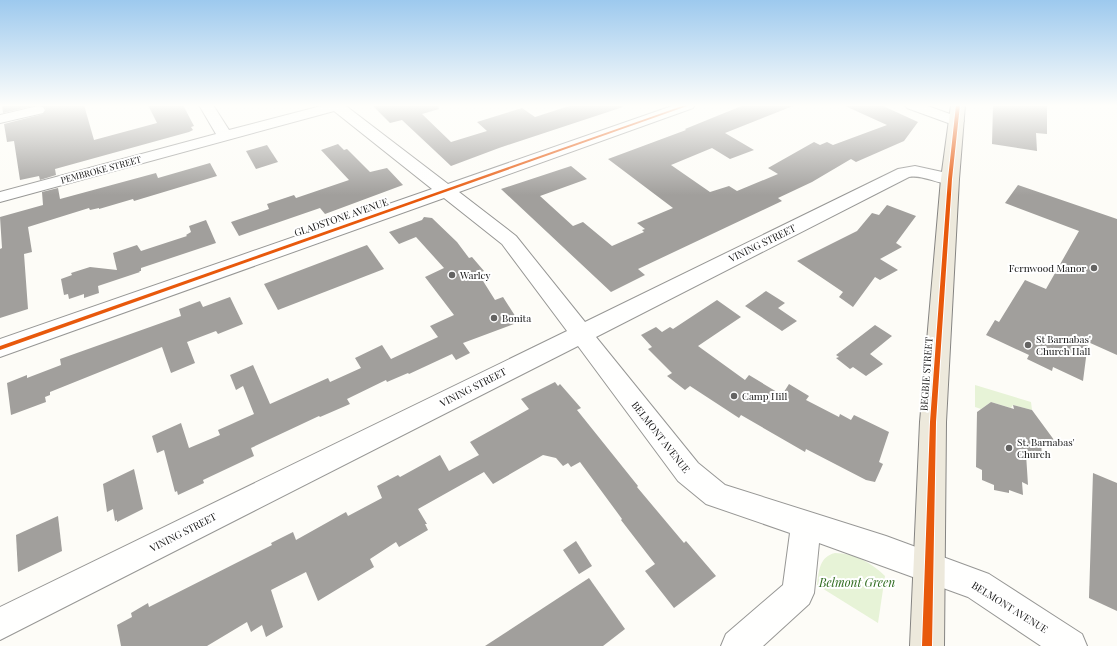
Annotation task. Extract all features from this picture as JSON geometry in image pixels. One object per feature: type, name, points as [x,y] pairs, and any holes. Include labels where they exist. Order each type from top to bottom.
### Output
[{"type":"main road","name":"BEGBIE STREET","points":[[926,646],[933,422],[950,180],[955,135]]},
{"type":"street","name":"PEMBROKE STREET","points":[[0,197],[228,135]]},
{"type":"street","name":"BELMONT AVENUE","points":[[377,135],[509,240],[688,472],[716,495],[806,524],[978,585],[1070,646]]},
{"type":"street","name":"GLADSTONE AVENUE","points":[[0,348],[603,135]]},
{"type":"street","name":"VINING STREET","points":[[0,624],[580,333],[904,173],[915,171],[950,180]]},
{"type":"street","points":[[738,646],[798,593],[806,524]]},
{"type":"green space","points":[[975,385],[1031,402],[1032,410],[1013,405],[1011,408],[991,402],[981,409],[975,407]]},
{"type":"green space","name":"Belmont Green","points":[[835,553],[842,553],[856,557],[868,563],[885,576],[878,623],[817,585],[819,570],[823,561]]},
{"type":"building","points":[[6,135],[93,135],[94,140],[112,135],[178,135],[55,169],[56,175],[40,180],[39,176],[20,180],[14,141],[7,142]]},
{"type":"building","points":[[418,135],[444,135],[451,142],[473,135],[538,135],[499,148],[451,166]]},
{"type":"building","points":[[672,135],[729,135],[754,150],[730,159],[712,148],[671,165],[710,192],[729,186],[737,191],[778,174],[768,168],[814,142],[820,145],[827,142],[833,145],[860,135],[908,135],[904,141],[856,162],[851,159],[812,182],[778,198],[782,201],[638,269],[645,275],[611,292],[501,189],[571,166],[587,179],[540,196],[573,226],[583,222],[612,246],[644,232],[642,230],[645,229],[637,223],[673,208],[608,159]]},
{"type":"building","points":[[992,135],[1036,135],[1037,151],[992,144]]},
{"type":"building","points":[[338,144],[344,150],[347,149],[370,172],[387,168],[403,185],[325,214],[320,208],[239,236],[231,222],[269,209],[267,204],[294,195],[296,198],[349,180],[321,150]]},
{"type":"building","points":[[267,145],[278,162],[256,169],[246,151]]},
{"type":"building","points":[[210,163],[217,176],[134,201],[133,199],[99,209],[90,210],[89,208],[28,227],[32,252],[24,254],[28,309],[0,318],[0,249],[2,248],[0,217],[43,205],[42,192],[58,188],[60,199],[156,173],[158,178]]},
{"type":"building","name":"Fernwood Manor","points":[[1018,185],[1117,219],[1117,355],[1088,342],[1083,381],[1053,367],[1052,371],[1027,359],[1029,355],[986,335],[995,320],[999,322],[1025,280],[1046,289],[1079,231],[1005,203]]},
{"type":"building","points":[[887,205],[916,216],[896,243],[902,247],[880,259],[898,270],[880,280],[875,277],[853,307],[839,297],[843,292],[797,261],[857,231],[872,213],[879,215]]},
{"type":"building","points":[[424,217],[432,218],[457,242],[469,258],[472,257],[484,271],[478,273],[495,300],[503,297],[519,322],[463,343],[470,353],[456,360],[452,354],[409,374],[408,373],[387,382],[386,380],[347,399],[350,404],[320,417],[319,416],[251,448],[254,456],[203,480],[204,483],[178,495],[177,491],[175,492],[164,450],[157,453],[152,436],[181,423],[189,448],[220,435],[218,430],[254,414],[243,386],[236,390],[230,375],[253,365],[270,404],[328,378],[330,382],[361,368],[355,358],[382,345],[391,359],[438,337],[430,326],[454,315],[425,277],[444,268],[416,237],[399,244],[389,232],[422,220]]},
{"type":"building","points":[[206,220],[216,243],[141,268],[141,271],[139,271],[140,272],[98,286],[99,293],[84,298],[84,294],[69,299],[68,294],[64,295],[61,279],[72,275],[71,273],[90,267],[117,270],[113,253],[137,245],[141,251],[187,236],[186,235],[191,232],[189,226]]},
{"type":"building","points":[[367,245],[384,269],[278,310],[264,284]]},
{"type":"building","points":[[766,291],[785,303],[778,308],[797,321],[782,331],[745,306]]},
{"type":"building","points":[[230,297],[243,324],[218,334],[216,331],[187,342],[195,363],[171,373],[162,347],[50,392],[50,395],[45,397],[46,402],[11,415],[7,383],[27,375],[27,378],[61,365],[60,359],[181,316],[179,309],[200,301],[203,307]]},
{"type":"building","points":[[717,300],[741,317],[698,346],[745,380],[749,375],[782,395],[789,384],[809,396],[806,400],[839,417],[840,414],[851,420],[854,415],[889,432],[879,462],[883,464],[875,482],[866,480],[806,449],[805,452],[741,415],[739,418],[690,386],[685,390],[667,376],[672,373],[648,349],[652,347],[641,335],[656,327],[662,332],[670,327],[673,329]]},
{"type":"building","points":[[875,325],[892,336],[870,354],[883,364],[866,376],[853,367],[850,369],[836,358],[839,357],[836,355]]},
{"type":"building","points":[[555,382],[558,386],[560,384],[581,408],[577,410],[638,486],[637,487],[684,543],[686,541],[716,576],[674,608],[645,571],[655,564],[621,520],[622,519],[580,462],[571,467],[568,463],[563,466],[556,458],[543,455],[493,484],[484,472],[418,509],[427,524],[425,524],[428,530],[399,547],[396,542],[370,559],[374,567],[318,601],[306,572],[271,590],[283,627],[266,637],[262,625],[251,632],[247,622],[207,646],[121,646],[117,625],[132,617],[131,613],[148,603],[149,607],[272,545],[271,543],[293,532],[296,540],[346,512],[348,516],[382,498],[377,486],[398,475],[400,477],[440,455],[449,471],[479,455],[470,442],[529,409],[521,399]]},
{"type":"building","name":"St. Barnabas' Church","points":[[991,402],[1014,409],[1013,405],[1032,410],[1057,444],[1041,439],[1042,459],[1026,454],[1028,485],[1022,482],[1023,495],[1009,490],[1009,493],[994,490],[994,485],[982,480],[982,470],[976,467],[977,412]]},
{"type":"building","points":[[134,469],[143,509],[117,522],[117,520],[115,521],[113,509],[107,512],[103,484]]},
{"type":"building","points":[[1093,473],[1117,483],[1117,611],[1089,598]]},
{"type":"building","points":[[58,516],[62,551],[18,572],[16,535]]},
{"type":"building","points":[[576,541],[592,566],[579,574],[563,550]]},
{"type":"building","points":[[589,578],[625,629],[603,646],[485,646]]},
{"type":"cycle path","points":[[0,348],[603,135]]},
{"type":"cycle path","points":[[927,646],[933,422],[950,179],[955,135]]},
{"type":"place","name":"Fernwood Manor","points":[[1094,268]]},
{"type":"place","name":"Warley","points":[[452,275]]},
{"type":"place","name":"Bonita","points":[[494,318]]},
{"type":"place","name":"St Barnabas' Church Hall","points":[[1028,345]]},
{"type":"place","name":"Camp Hill","points":[[734,396]]},
{"type":"place","name":"St. Barnabas' Church","points":[[1009,448]]}]
